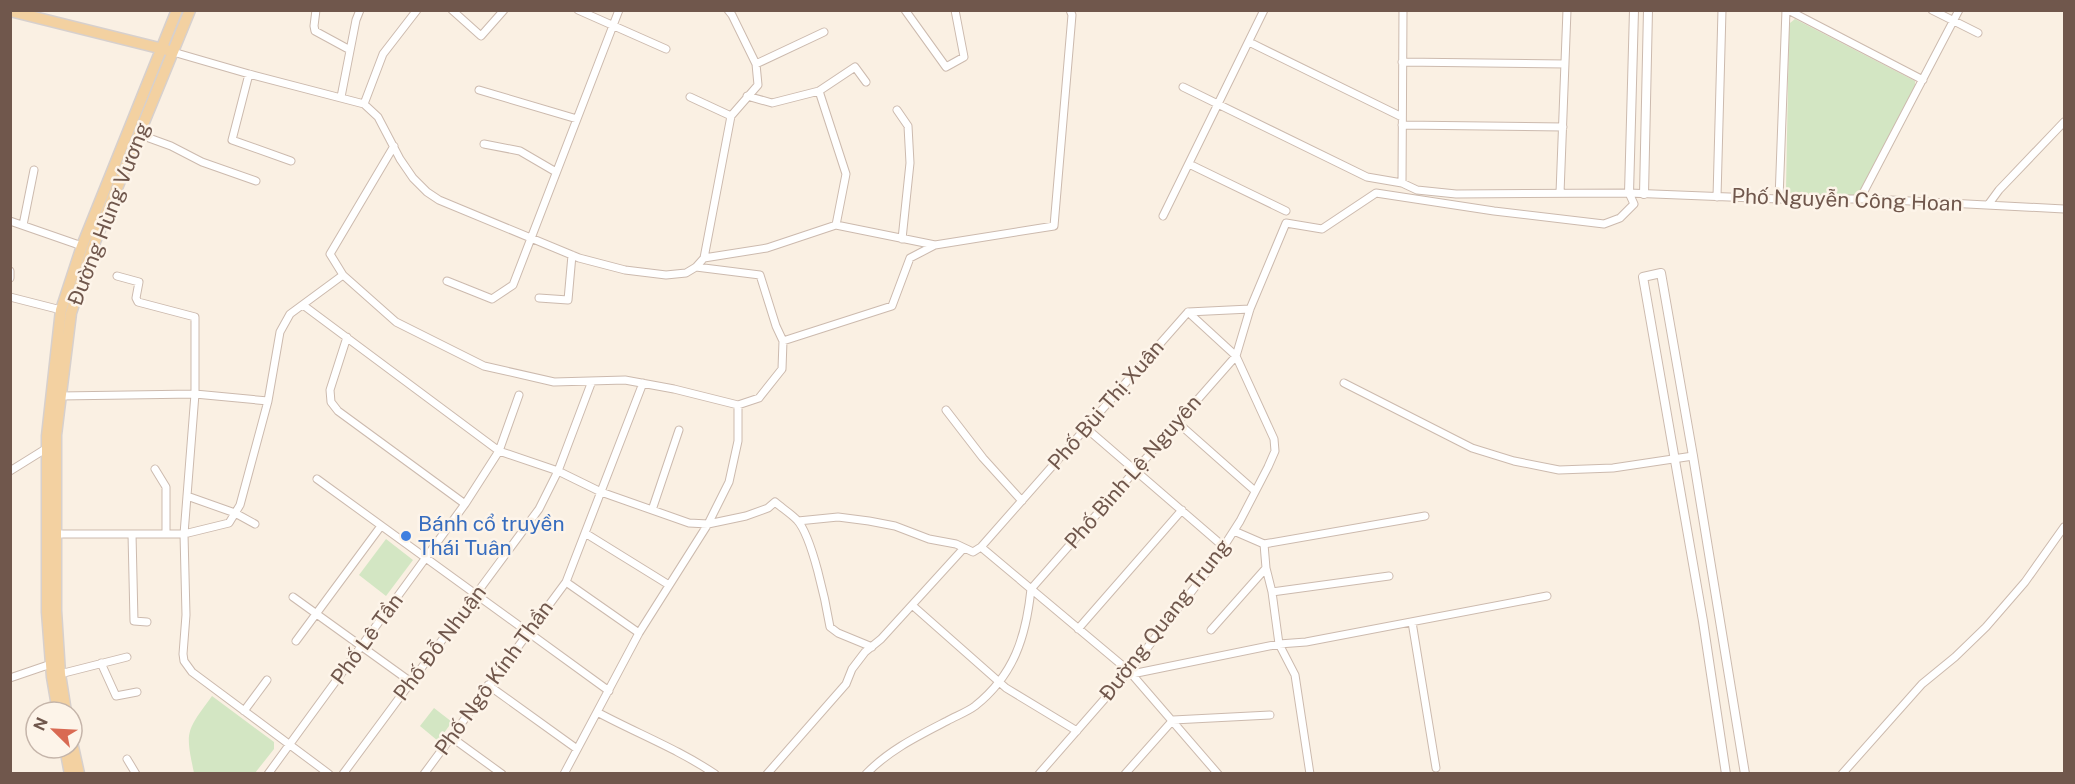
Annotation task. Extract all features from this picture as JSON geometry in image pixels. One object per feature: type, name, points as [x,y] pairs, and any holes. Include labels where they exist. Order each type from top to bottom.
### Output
[{"type":"main road","name":"Đường Hùng Vương","points":[[64,700],[60,674],[55,663],[47,612],[46,436],[61,310],[82,246],[177,10]]},
{"type":"main road","name":"Đường Hùng Vương","points":[[57,700],[55,663],[56,435],[70,313],[92,249],[190,10]]},
{"type":"main road","points":[[10,11],[173,52]]},
{"type":"street","points":[[316,10],[315,31],[350,50]]},
{"type":"street","points":[[341,97],[360,10]]},
{"type":"street","points":[[364,104],[383,54],[417,10]]},
{"type":"street","points":[[452,10],[481,36],[504,10]]},
{"type":"street","points":[[578,10],[666,49]]},
{"type":"street","points":[[447,281],[492,299],[513,285],[619,10]]},
{"type":"street","points":[[173,52],[249,75],[364,104],[378,117],[413,178],[433,196],[572,255],[625,270],[666,275],[686,273],[704,258],[731,116],[758,86],[756,64],[728,10]]},
{"type":"street","points":[[905,10],[946,67],[964,57],[955,10]]},
{"type":"street","points":[[910,258],[935,245],[1054,226],[1072,15],[1070,10]]},
{"type":"street","points":[[1163,216],[1264,10]]},
{"type":"street","points":[[1402,183],[1403,10]]},
{"type":"street","points":[[1560,194],[1567,10]]},
{"type":"street","points":[[1634,10],[1629,193],[1634,204]]},
{"type":"street","points":[[1188,312],[1236,356],[1250,309],[1286,223],[1322,229],[1376,193],[1494,211],[1604,224],[1620,218],[1644,194],[1648,10]]},
{"type":"street","points":[[1717,196],[1722,10]]},
{"type":"street","points":[[1779,199],[1787,10],[1923,80]]},
{"type":"street","points":[[1932,10],[1978,33]]},
{"type":"street","points":[[1860,199],[1959,10]]},
{"type":"street","points":[[756,64],[824,32]]},
{"type":"street","points":[[1249,42],[1402,121],[1563,127]]},
{"type":"street","points":[[1402,62],[1565,64]]},
{"type":"street","points":[[747,96],[772,103],[819,91],[855,67],[866,82]]},
{"type":"street","points":[[249,75],[232,140],[291,161]]},
{"type":"street","name":"Phố Nguyễn Công Hoan","points":[[1183,87],[1367,177],[1402,183],[1417,190],[1456,194],[1629,193],[1779,199],[1860,199],[2064,209]]},
{"type":"street","points":[[479,90],[577,119]]},
{"type":"street","points":[[819,91],[846,174],[837,225]]},
{"type":"street","points":[[690,97],[731,116]]},
{"type":"street","points":[[897,111],[908,126],[910,163],[902,239]]},
{"type":"street","points":[[1988,205],[1999,190],[2064,122]]},
{"type":"street","points":[[138,134],[171,146],[202,162],[256,181]]},
{"type":"street","points":[[484,144],[520,151],[556,172]]},
{"type":"street","points":[[394,146],[330,254],[343,275],[396,322],[484,366],[554,382],[625,380],[738,405],[759,398],[782,369],[783,341],[760,275],[696,267]]},
{"type":"street","points":[[1189,164],[1286,211]]},
{"type":"street","points":[[23,225],[34,170]]},
{"type":"street","points":[[10,221],[82,246]]},
{"type":"street","points":[[704,258],[767,248],[837,225],[935,245]]},
{"type":"street","points":[[783,341],[892,306],[917,242]]},
{"type":"street","points":[[539,298],[568,300],[572,255]]},
{"type":"street","points":[[10,271],[10,278]]},
{"type":"street","points":[[1726,774],[1643,277],[1661,273],[1745,774]]},
{"type":"street","points":[[56,534],[184,534],[229,523],[240,505],[268,401],[280,332],[290,314],[343,275]]},
{"type":"street","points":[[117,276],[139,282],[136,298],[138,302],[195,317],[195,394],[184,534],[186,615],[183,654],[187,667],[329,774]]},
{"type":"street","points":[[10,297],[61,310]]},
{"type":"street","points":[[303,305],[499,451],[558,471],[601,492],[689,523],[708,525],[746,516],[768,508],[775,502],[798,521],[818,571],[830,627],[838,633],[872,647]]},
{"type":"street","points":[[1188,312],[1250,309]]},
{"type":"street","name":"Phố Bùi Thị Xuân","points":[[981,548],[1188,312]]},
{"type":"street","points":[[347,337],[330,390],[331,402],[338,411],[465,504]]},
{"type":"street","name":"Phố Bình Lệ Nguyên","points":[[1031,589],[1236,356]]},
{"type":"street","name":"Đường Quang Trung","points":[[1040,774],[1130,673],[1210,568],[1234,531],[1275,451],[1274,439],[1236,356]]},
{"type":"street","name":"Phố Đỗ Nhuận","points":[[343,774],[539,509],[558,471],[592,381]]},
{"type":"street","name":"Phố Ngô Kính Thần","points":[[424,774],[566,582],[643,383]]},
{"type":"street","points":[[1344,383],[1472,448],[1514,461],[1559,470],[1613,468],[1693,456]]},
{"type":"street","points":[[60,396],[195,394],[268,401]]},
{"type":"street","name":"Phố Lê Tần","points":[[268,774],[465,504],[499,451],[519,395]]},
{"type":"street","points":[[564,774],[639,633],[708,525],[729,482],[738,441],[738,405]]},
{"type":"street","points":[[946,410],[983,458],[1022,501]]},
{"type":"street","points":[[1177,422],[1255,490]]},
{"type":"street","points":[[1086,428],[1224,547]]},
{"type":"street","points":[[652,510],[679,430]]},
{"type":"street","points":[[10,471],[47,448]]},
{"type":"street","points":[[155,470],[166,488],[166,534]]},
{"type":"street","points":[[317,479],[609,691]]},
{"type":"street","points":[[187,496],[235,513],[255,524]]},
{"type":"street","points":[[1078,629],[1182,510]]},
{"type":"street","points":[[1234,531],[1264,544],[1425,516]]},
{"type":"street","points":[[798,521],[838,517],[869,520],[895,526],[929,539],[956,544],[973,552],[981,548],[1130,673],[1218,774]]},
{"type":"street","points":[[296,641],[381,526]]},
{"type":"street","points":[[1842,774],[1922,684],[1986,627],[2025,582],[2064,528]]},
{"type":"street","points":[[585,532],[669,585]]},
{"type":"street","points":[[132,534],[134,621],[147,622]]},
{"type":"street","points":[[1264,544],[1279,644],[1295,675],[1310,774]]},
{"type":"street","points":[[767,774],[846,684],[852,669],[865,652],[881,639],[963,549]]},
{"type":"street","points":[[1211,630],[1266,568]]},
{"type":"street","points":[[1272,592],[1389,576]]},
{"type":"street","points":[[566,582],[639,633]]},
{"type":"street","points":[[866,774],[887,755],[975,706],[1009,671],[1028,616],[1031,589]]},
{"type":"street","points":[[1130,673],[1547,596]]},
{"type":"street","points":[[293,597],[411,682]]},
{"type":"street","points":[[912,605],[1006,688],[1077,731]]},
{"type":"street","points":[[1412,622],[1436,768]]},
{"type":"street","points":[[60,674],[127,657]]},
{"type":"street","points":[[10,678],[55,663]]},
{"type":"street","points":[[101,663],[116,696],[137,692]]},
{"type":"street","points":[[244,711],[267,680]]},
{"type":"street","points":[[488,685],[577,749]]},
{"type":"street","points":[[597,712],[693,759],[715,774]]},
{"type":"street","points":[[1125,774],[1173,720],[1270,715]]},
{"type":"street","points":[[451,737],[497,772]]},
{"type":"street","points":[[127,759],[136,774]]},
{"type":"green space","points":[[1795,19],[1915,81],[1915,87],[1856,196],[1790,193],[1786,189],[1789,29],[1790,23]]},
{"type":"green space","points":[[386,539],[413,560],[386,596],[359,575]]},
{"type":"green space","points":[[212,696],[274,742],[274,749],[255,773],[194,773],[189,748],[190,732],[197,717]]},
{"type":"green space","points":[[434,708],[452,722],[438,741],[420,726]]},
{"type":"place","name":"Bánh cổ truyền Thái Tuân","points":[[406,536]]}]
